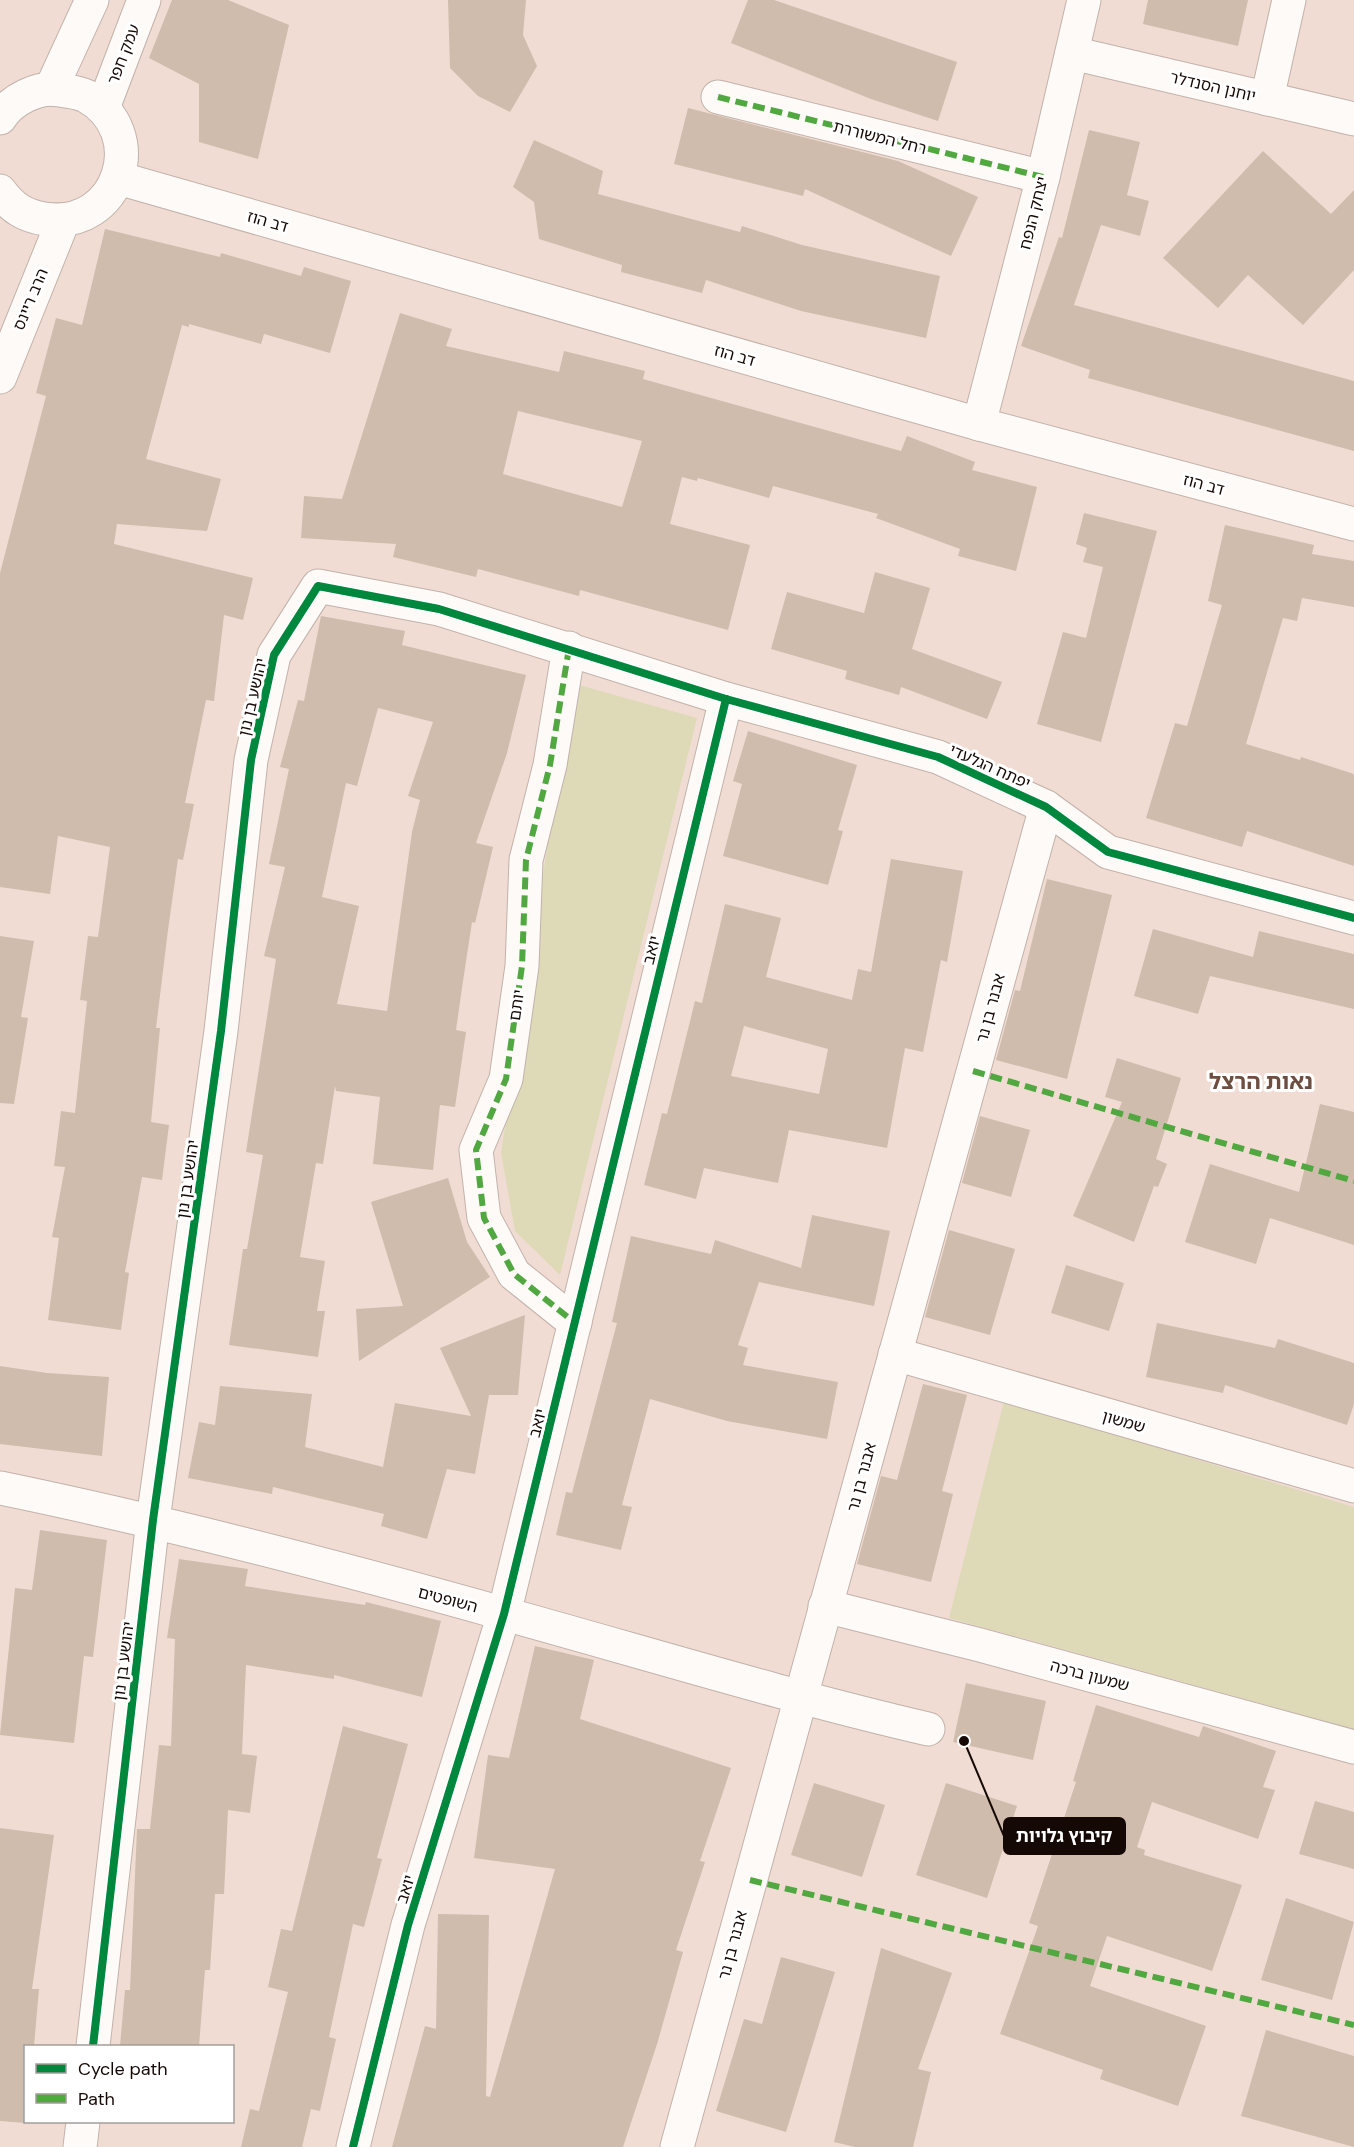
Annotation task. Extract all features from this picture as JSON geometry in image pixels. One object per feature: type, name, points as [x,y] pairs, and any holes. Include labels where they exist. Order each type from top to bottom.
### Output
[{"type":"street","name":"עמק חפר","points":[[103,108],[144,0]]},
{"type":"street","name":"יצחק הנפח","points":[[979,424],[1043,177],[1084,0]]},
{"type":"street","points":[[1267,99],[1289,0]]},
{"type":"street","points":[[51,88],[88,4]]},
{"type":"street","name":"יוחנן הסנדלר","points":[[1072,53],[1354,119]]},
{"type":"street","points":[[0,118],[29,94],[51,88],[84,94],[103,108],[118,132],[122,154],[118,178],[104,201],[85,214],[63,221],[29,216],[9,204],[0,191]]},
{"type":"street","name":"רחל המשוררת","points":[[718,97],[1043,177]]},
{"type":"street","name":"דב הוז","points":[[118,178],[979,424],[1354,524]]},
{"type":"street","name":"הרב ריינס","points":[[0,377],[63,221]]},
{"type":"street","name":"יהושע בן נון","points":[[93,2045],[153,1520],[219,1043],[251,760],[274,655],[318,586],[439,609],[569,648]]},
{"type":"street","name":"יפתח הגלעדי","points":[[569,648],[726,699],[938,757],[1046,807],[1108,852],[1354,918]]},
{"type":"street","name":"יותם","points":[[569,648],[550,765],[526,860],[522,966],[506,1079],[476,1150],[484,1218],[514,1274],[575,1323]]},
{"type":"street","name":"יואב","points":[[353,2147],[408,1925],[504,1614],[726,699]]},
{"type":"street","name":"אבנר בן נר","points":[[676,2147],[1046,807]]},
{"type":"street","name":"שמשון","points":[[895,1354],[1354,1486]]},
{"type":"street","name":"השופטים","points":[[0,1488],[153,1520],[504,1614],[800,1699],[928,1729]]},
{"type":"street","name":"שמעון ברכה","points":[[825,1606],[980,1645],[1354,1747]]},
{"type":"street","points":[[80,2147],[83,2123]]},
{"type":"shaded area","points":[[572,683],[697,718],[560,1275],[515,1231],[501,1153]]},
{"type":"shaded area","points":[[1004,1401],[1354,1507],[1354,1729],[949,1618]]},
{"type":"building","points":[[172,0],[228,0],[289,25],[258,159],[199,142],[199,84],[149,58]]},
{"type":"building","points":[[448,0],[526,0],[523,35],[537,66],[510,112],[478,96],[450,68]]},
{"type":"building","points":[[748,0],[774,0],[957,62],[938,121],[871,99],[731,43]]},
{"type":"building","points":[[1148,0],[1248,0],[1238,46],[1143,24]]},
{"type":"building","points":[[688,108],[898,161],[978,197],[951,256],[805,189],[803,196],[674,164]]},
{"type":"building","points":[[1089,130],[1140,142],[1127,195],[1149,201],[1140,236],[1101,225],[1074,305],[1354,381],[1354,451],[1088,378],[1090,370],[1021,346],[1059,237],[1062,238]]},
{"type":"building","points":[[534,140],[603,171],[598,194],[740,232],[742,226],[802,245],[940,276],[926,338],[801,311],[706,280],[702,293],[621,272],[622,265],[539,239],[534,202],[513,187]]},
{"type":"building","points":[[1263,151],[1331,214],[1354,190],[1354,270],[1303,325],[1248,275],[1218,308],[1163,258]]},
{"type":"building","points":[[105,229],[220,257],[221,253],[301,276],[304,267],[351,281],[330,353],[264,334],[261,344],[189,324],[189,327],[182,325],[146,459],[221,479],[207,531],[117,524],[114,544],[253,578],[243,620],[224,615],[214,701],[206,700],[185,803],[194,804],[183,860],[178,859],[168,930],[156,1028],[160,1028],[151,1122],[169,1125],[162,1180],[142,1177],[125,1272],[129,1273],[121,1330],[48,1320],[59,1238],[52,1237],[65,1167],[54,1166],[61,1111],[75,1113],[87,1001],[80,1000],[88,936],[98,937],[110,847],[58,836],[50,894],[0,887],[0,573],[46,396],[36,393],[56,318],[82,325]]},
{"type":"building","points":[[400,313],[452,329],[446,346],[559,372],[564,351],[645,371],[643,379],[901,451],[907,436],[975,462],[972,470],[1037,487],[1016,571],[958,556],[960,549],[876,518],[878,514],[773,486],[769,498],[698,478],[697,481],[682,477],[670,524],[750,545],[728,630],[580,590],[579,596],[478,569],[476,577],[393,557],[396,544],[301,538],[304,496],[342,499]],"holes":[[[518,411],[642,441],[622,507],[503,474]]]},
{"type":"building","points":[[1084,513],[1157,531],[1101,742],[1037,724],[1063,632],[1086,638],[1103,567],[1083,562],[1087,548],[1076,544]]},
{"type":"building","points":[[1225,525],[1314,545],[1312,554],[1354,561],[1354,607],[1302,598],[1297,621],[1283,618],[1246,744],[1300,760],[1301,757],[1354,774],[1354,866],[1247,831],[1242,847],[1146,818],[1175,723],[1187,726],[1222,605],[1208,601]]},
{"type":"building","points":[[875,572],[930,588],[912,649],[1002,682],[987,719],[901,687],[899,695],[845,679],[847,671],[771,649],[787,592],[864,613]]},
{"type":"building","points":[[321,616],[405,631],[402,645],[526,675],[507,753],[476,843],[493,847],[475,923],[472,922],[463,981],[456,1030],[466,1032],[455,1107],[440,1105],[433,1170],[373,1164],[380,1097],[336,1091],[335,1086],[323,1164],[316,1163],[300,1257],[325,1261],[317,1311],[325,1311],[318,1357],[229,1345],[243,1249],[247,1249],[263,1155],[246,1152],[276,959],[264,956],[285,867],[269,864],[289,769],[280,767],[298,700],[304,701]],"holes":[[[378,708],[433,722],[408,796],[420,800],[412,832],[387,1011],[337,1004],[359,906],[322,897],[346,783],[357,786]]]},
{"type":"building","points":[[748,731],[857,765],[838,830],[843,831],[828,885],[723,856],[742,784],[733,781]]},
{"type":"building","points":[[891,859],[963,871],[947,962],[941,960],[923,1052],[905,1048],[887,1148],[789,1130],[778,1183],[704,1168],[696,1199],[644,1185],[662,1113],[667,1114],[695,1001],[702,1003],[725,904],[781,918],[766,977],[852,1000],[858,969],[871,972]],"holes":[[[744,1026],[828,1049],[819,1094],[731,1076]]]},
{"type":"building","points":[[1047,879],[1112,895],[1067,1079],[996,1060],[1015,990],[1020,991]]},
{"type":"building","points":[[1153,929],[1253,957],[1259,931],[1354,954],[1354,1009],[1210,976],[1198,1014],[1134,996]]},
{"type":"building","points":[[0,936],[34,941],[21,1017],[28,1018],[14,1104],[0,1103]]},
{"type":"building","points":[[1117,1058],[1181,1078],[1156,1159],[1167,1164],[1158,1187],[1154,1186],[1134,1242],[1073,1216],[1122,1102],[1105,1097]]},
{"type":"building","points":[[1320,1104],[1354,1112],[1354,1245],[1270,1218],[1256,1264],[1185,1242],[1210,1164],[1299,1192]]},
{"type":"building","points":[[980,1116],[1030,1130],[1011,1197],[962,1183]]},
{"type":"building","points":[[448,1178],[467,1242],[490,1277],[359,1361],[356,1309],[403,1306],[371,1202]]},
{"type":"building","points":[[812,1215],[890,1231],[874,1306],[759,1282],[738,1345],[748,1348],[743,1365],[838,1382],[827,1439],[727,1421],[650,1399],[622,1505],[632,1507],[621,1550],[556,1535],[566,1492],[572,1493],[617,1323],[612,1322],[631,1236],[711,1254],[715,1240],[801,1268]]},
{"type":"building","points":[[949,1230],[1015,1249],[990,1335],[925,1317]]},
{"type":"building","points":[[1066,1265],[1124,1283],[1109,1331],[1051,1313]]},
{"type":"building","points":[[525,1315],[518,1395],[489,1395],[475,1474],[447,1469],[427,1539],[381,1526],[384,1514],[273,1487],[272,1494],[188,1478],[199,1422],[215,1425],[220,1386],[312,1394],[305,1447],[383,1467],[395,1403],[471,1416],[440,1348]]},
{"type":"building","points":[[1157,1323],[1275,1348],[1278,1339],[1354,1363],[1354,1404],[1347,1425],[1225,1385],[1223,1393],[1146,1377]]},
{"type":"building","points":[[0,1366],[47,1373],[109,1377],[102,1456],[0,1444]]},
{"type":"building","points":[[923,1384],[967,1395],[942,1491],[953,1494],[931,1582],[857,1564],[881,1476],[897,1480]]},
{"type":"building","points":[[40,1530],[107,1540],[93,1657],[84,1656],[74,1743],[0,1735],[15,1588],[32,1590]]},
{"type":"building","points":[[179,1559],[248,1569],[245,1586],[365,1605],[366,1602],[441,1621],[422,1697],[334,1675],[334,1679],[246,1665],[242,1754],[257,1756],[250,1813],[228,1810],[224,1894],[215,1894],[210,1970],[205,1970],[199,2045],[120,2045],[125,1990],[130,1990],[137,1829],[150,1829],[159,1745],[171,1746],[175,1639],[167,1638]]},
{"type":"building","points":[[535,1646],[594,1660],[580,1719],[731,1768],[700,1861],[705,1862],[676,1950],[683,1952],[658,2041],[623,2147],[392,2147],[425,2026],[436,2029],[438,1914],[489,1915],[486,2096],[490,2097],[555,1869],[474,1858],[488,1755],[509,1758]]},
{"type":"building","points":[[966,1683],[1046,1701],[1033,1760],[953,1742]]},
{"type":"building","points":[[1096,1705],[1199,1737],[1203,1726],[1276,1751],[1263,1787],[1275,1790],[1258,1839],[1152,1802],[1137,1847],[1145,1850],[1144,1855],[1242,1885],[1212,1971],[1107,1936],[1090,1986],[1206,2026],[1178,2106],[1100,2079],[1103,2070],[1000,2034],[1038,1926],[1029,1923],[1076,1782],[1073,1781]]},
{"type":"building","points":[[343,1726],[408,1744],[377,1858],[382,1859],[364,1927],[353,1924],[329,2037],[336,2039],[320,2111],[311,2109],[302,2147],[241,2147],[250,2109],[259,2111],[288,1992],[268,1987],[281,1929],[292,1931]]},
{"type":"building","points":[[814,1783],[885,1805],[862,1877],[791,1855]]},
{"type":"building","points":[[946,1783],[1017,1806],[987,1898],[916,1875]]},
{"type":"building","points":[[1315,1801],[1354,1812],[1354,1869],[1299,1854]]},
{"type":"building","points":[[0,1828],[54,1835],[32,1989],[39,1989],[34,2045],[24,2045],[24,2123],[0,2121]]},
{"type":"building","points":[[1286,1898],[1354,1922],[1332,2000],[1261,1980]]},
{"type":"building","points":[[881,1948],[952,1973],[918,2069],[931,2072],[913,2147],[855,2147],[834,2142]]},
{"type":"building","points":[[781,1957],[835,1972],[786,2132],[716,2111],[744,2019],[762,2024]]},
{"type":"building","points":[[1266,2030],[1354,2056],[1354,2147],[1241,2116]]},
{"type":"marked path","points":[[718,97],[1043,177]]},
{"type":"marked path","points":[[569,648],[550,765],[526,860],[522,966],[506,1079],[476,1150],[484,1218],[514,1274],[575,1323]]},
{"type":"marked path","points":[[973,1071],[1354,1181]]},
{"type":"marked path","points":[[750,1880],[1354,2025]]},
{"type":"cycle path","points":[[93,2045],[153,1520],[221,1031],[251,760],[274,655],[318,586],[439,609],[726,699],[938,757],[1046,807],[1108,852],[1354,918]]},
{"type":"cycle path","points":[[353,2147],[408,1925],[504,1614],[726,699]]},
{"type":"place","name":"קיבוץ גלויות","points":[[964,1741]]},
{"type":"district","name":"נאות הרצל","points":[[1261,1081]]}]
